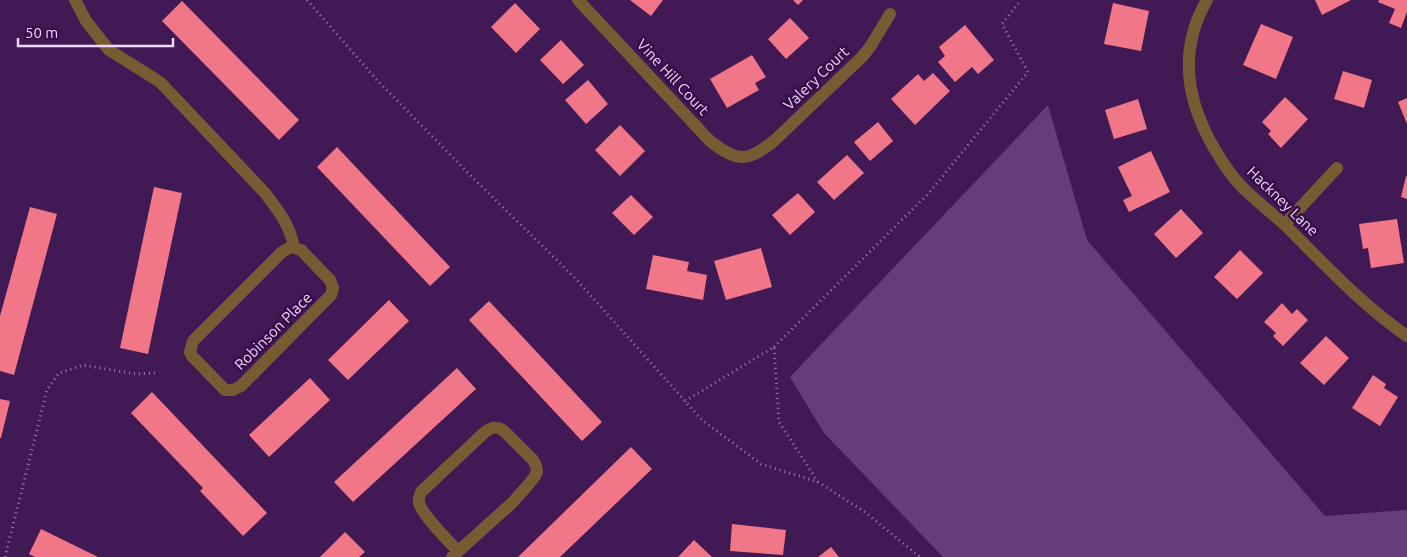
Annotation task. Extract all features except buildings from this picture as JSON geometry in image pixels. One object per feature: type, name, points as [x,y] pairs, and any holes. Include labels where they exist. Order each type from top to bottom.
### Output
[{"type":"street","points":[[75,0],[86,21],[109,50],[160,82],[265,192],[291,231],[294,247]]},
{"type":"street","name":"Vine Hill Court","points":[[578,0],[710,141],[724,152],[733,156],[741,158],[754,155]]},
{"type":"street","name":"Hackney Lane","points":[[1207,0],[1195,28],[1189,51],[1188,69],[1191,96],[1207,136],[1230,173],[1243,188],[1285,224],[1366,304],[1407,336]]},
{"type":"street","name":"Valery Court","points":[[754,155],[775,140],[862,57],[890,14]]},
{"type":"street","points":[[1285,224],[1337,168]]},
{"type":"street","name":"Robinson Place","points":[[294,247],[301,250],[330,280],[333,288],[332,293],[241,386],[233,390],[225,390],[192,356],[190,352],[193,341],[282,252],[294,247]]},
{"type":"street","points":[[494,427],[499,428],[533,460],[536,466],[536,476],[512,503],[455,554],[419,504],[419,497],[421,492],[484,432],[494,427]]},
{"type":"path","points":[[307,0],[376,79],[575,278],[702,420],[760,464],[818,482],[865,512],[920,557]]},
{"type":"path","points":[[685,401],[774,347],[928,194],[1028,72],[1002,24],[1021,0]]},
{"type":"path","points":[[774,347],[779,422],[818,482]]},
{"type":"path","points":[[5,557],[47,390],[59,373],[82,365],[136,374],[156,373]]},
{"type":"shaded area","points":[[1048,105],[1087,240],[1325,516],[1407,510],[1407,557],[943,557],[824,433],[790,377]]}]
